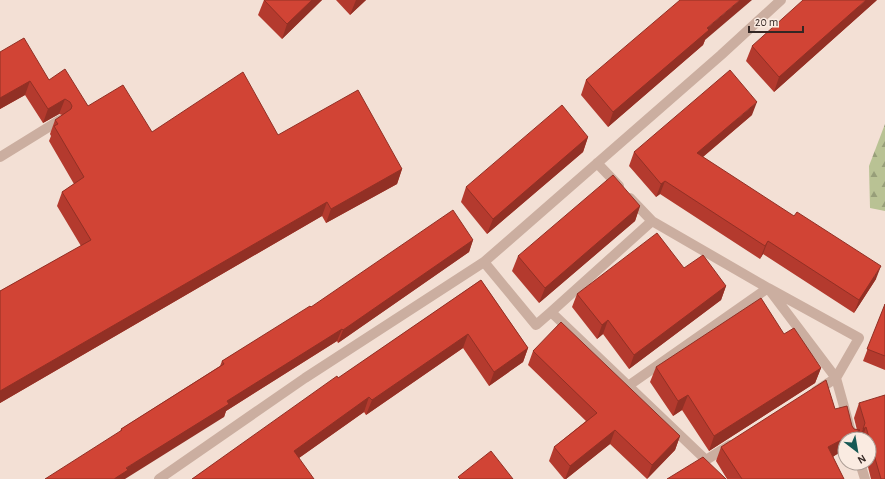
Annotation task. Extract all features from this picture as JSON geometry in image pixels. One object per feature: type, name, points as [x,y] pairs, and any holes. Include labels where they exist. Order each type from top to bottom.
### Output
[{"type":"street","points":[[159,479],[305,378],[484,262],[721,55],[781,0]]},
{"type":"street","points":[[0,157],[60,120]]},
{"type":"street","points":[[597,163],[652,221],[768,288],[859,338],[836,378],[810,394]]},
{"type":"street","points":[[484,262],[536,325],[652,221]]},
{"type":"street","points":[[768,288],[836,378],[851,431]]},
{"type":"street","points":[[628,386],[768,288]]},
{"type":"street","points":[[551,312],[706,460],[738,440]]},
{"type":"green space","points":[[885,124],[885,211],[870,208],[869,166]]},
{"type":"building","points":[[264,0],[312,0],[287,24]]},
{"type":"building","points":[[680,0],[740,0],[707,28],[709,30],[613,112],[586,80]]},
{"type":"building","points":[[803,0],[866,0],[779,77],[752,46]]},
{"type":"building","points":[[24,38],[49,80],[65,69],[88,106],[123,85],[152,132],[243,72],[278,135],[358,90],[402,169],[331,209],[327,202],[0,391],[0,291],[91,240],[62,192],[84,177],[54,126],[58,124],[55,120],[71,109],[72,106],[70,102],[65,99],[48,109],[30,81],[0,98],[0,52]]},
{"type":"building","points":[[730,70],[757,102],[697,153],[794,216],[797,212],[881,266],[859,300],[768,241],[765,246],[665,181],[661,184],[634,152]]},
{"type":"building","points":[[562,105],[588,137],[493,219],[466,187]]},
{"type":"building","points":[[613,175],[640,206],[545,288],[518,256]]},
{"type":"building","points":[[453,210],[473,240],[343,330],[342,329],[227,401],[229,404],[126,468],[128,470],[114,479],[45,479],[224,364],[222,361],[310,306],[311,307]]},
{"type":"building","points":[[657,233],[684,268],[703,255],[726,286],[634,355],[608,320],[602,325],[577,294]]},
{"type":"building","points":[[481,280],[528,348],[494,372],[468,334],[372,400],[369,397],[294,451],[314,479],[192,479],[337,376],[338,378]]},
{"type":"building","points":[[761,298],[784,334],[794,328],[821,368],[714,436],[688,395],[678,401],[656,367]]},
{"type":"building","points":[[885,304],[885,356],[867,349]]},
{"type":"building","points":[[561,322],[680,436],[652,465],[615,430],[570,466],[554,447],[597,413],[533,351]]},
{"type":"building","points":[[826,380],[835,409],[847,406],[852,426],[854,429],[860,430],[837,431],[837,442],[828,447],[837,465],[837,471],[840,471],[844,479],[742,479],[721,447]]},
{"type":"building","points":[[885,395],[885,479],[881,479],[877,465],[877,431],[867,431],[866,427],[863,429],[865,423],[859,403]]},
{"type":"building","points":[[491,451],[513,479],[460,479],[458,477]]},
{"type":"building","points":[[703,457],[726,479],[667,479]]}]
